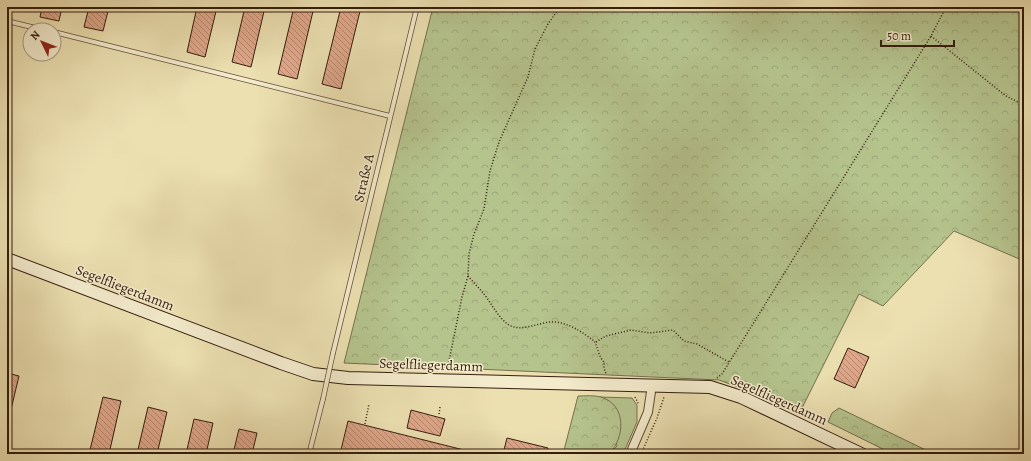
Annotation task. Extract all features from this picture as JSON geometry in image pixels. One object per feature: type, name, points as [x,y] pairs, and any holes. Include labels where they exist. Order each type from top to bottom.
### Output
[{"type":"street","name":"Segelfliegerdamm","points":[[7,259],[313,374],[348,378],[710,387],[725,391],[861,454]]},
{"type":"street","points":[[630,454],[648,412],[652,385]]},
{"type":"lane","name":"Straße A","points":[[309,454],[417,7]]},
{"type":"lane","points":[[7,21],[22,25]]},
{"type":"lane","points":[[62,34],[390,116]]},
{"type":"path","points":[[446,380],[462,297],[468,276],[469,254],[474,234],[484,209],[490,171],[499,142],[528,77],[535,50],[548,24],[560,7]]},
{"type":"path","points":[[711,379],[719,378],[930,36],[946,7]]},
{"type":"path","points":[[930,36],[1006,96],[1024,104]]},
{"type":"path","points":[[468,276],[484,293],[500,318],[509,326],[518,328],[552,322],[570,326],[596,342]]},
{"type":"path","points":[[596,342],[606,336],[631,330],[650,333],[673,330],[684,341],[698,344],[729,362]]},
{"type":"path","points":[[596,342],[597,352],[604,362],[604,368],[612,384]]},
{"type":"path","points":[[642,454],[657,418],[662,398],[666,395]]},
{"type":"path","points":[[365,424],[369,404]]},
{"type":"path","points":[[439,414],[440,407]]},
{"type":"green space","points":[[433,7],[1024,7],[1024,261],[954,231],[883,306],[859,294],[801,410],[719,380],[344,363]]},
{"type":"green space","points":[[578,396],[601,397],[609,401],[619,414],[621,422],[618,439],[609,454],[563,454]]},
{"type":"green space","points":[[600,397],[632,398],[637,405],[637,422],[623,454],[609,454],[617,446],[608,401]]},
{"type":"green space","points":[[839,408],[934,454],[893,454],[828,422],[832,413]]},
{"type":"building","points":[[42,7],[62,7],[59,21],[40,17]]},
{"type":"building","points":[[89,7],[109,7],[103,31],[84,27]]},
{"type":"building","points":[[197,7],[217,7],[205,57],[187,52]]},
{"type":"building","points":[[245,7],[265,7],[251,67],[232,62]]},
{"type":"building","points":[[294,7],[314,7],[297,79],[278,74]]},
{"type":"building","points":[[341,7],[361,7],[341,89],[322,84]]},
{"type":"building","points":[[848,348],[869,357],[855,388],[834,379]]},
{"type":"building","points":[[7,373],[19,376],[7,426]]},
{"type":"building","points":[[103,397],[121,401],[109,454],[89,454]]},
{"type":"building","points":[[148,407],[167,412],[157,454],[137,454]]},
{"type":"building","points":[[411,410],[445,419],[440,436],[407,428]]},
{"type":"building","points":[[194,419],[213,423],[206,454],[186,454]]},
{"type":"building","points":[[348,421],[480,454],[340,454]]},
{"type":"building","points":[[239,429],[257,433],[252,454],[233,454]]},
{"type":"building","points":[[507,438],[548,448],[546,454],[503,454]]}]
